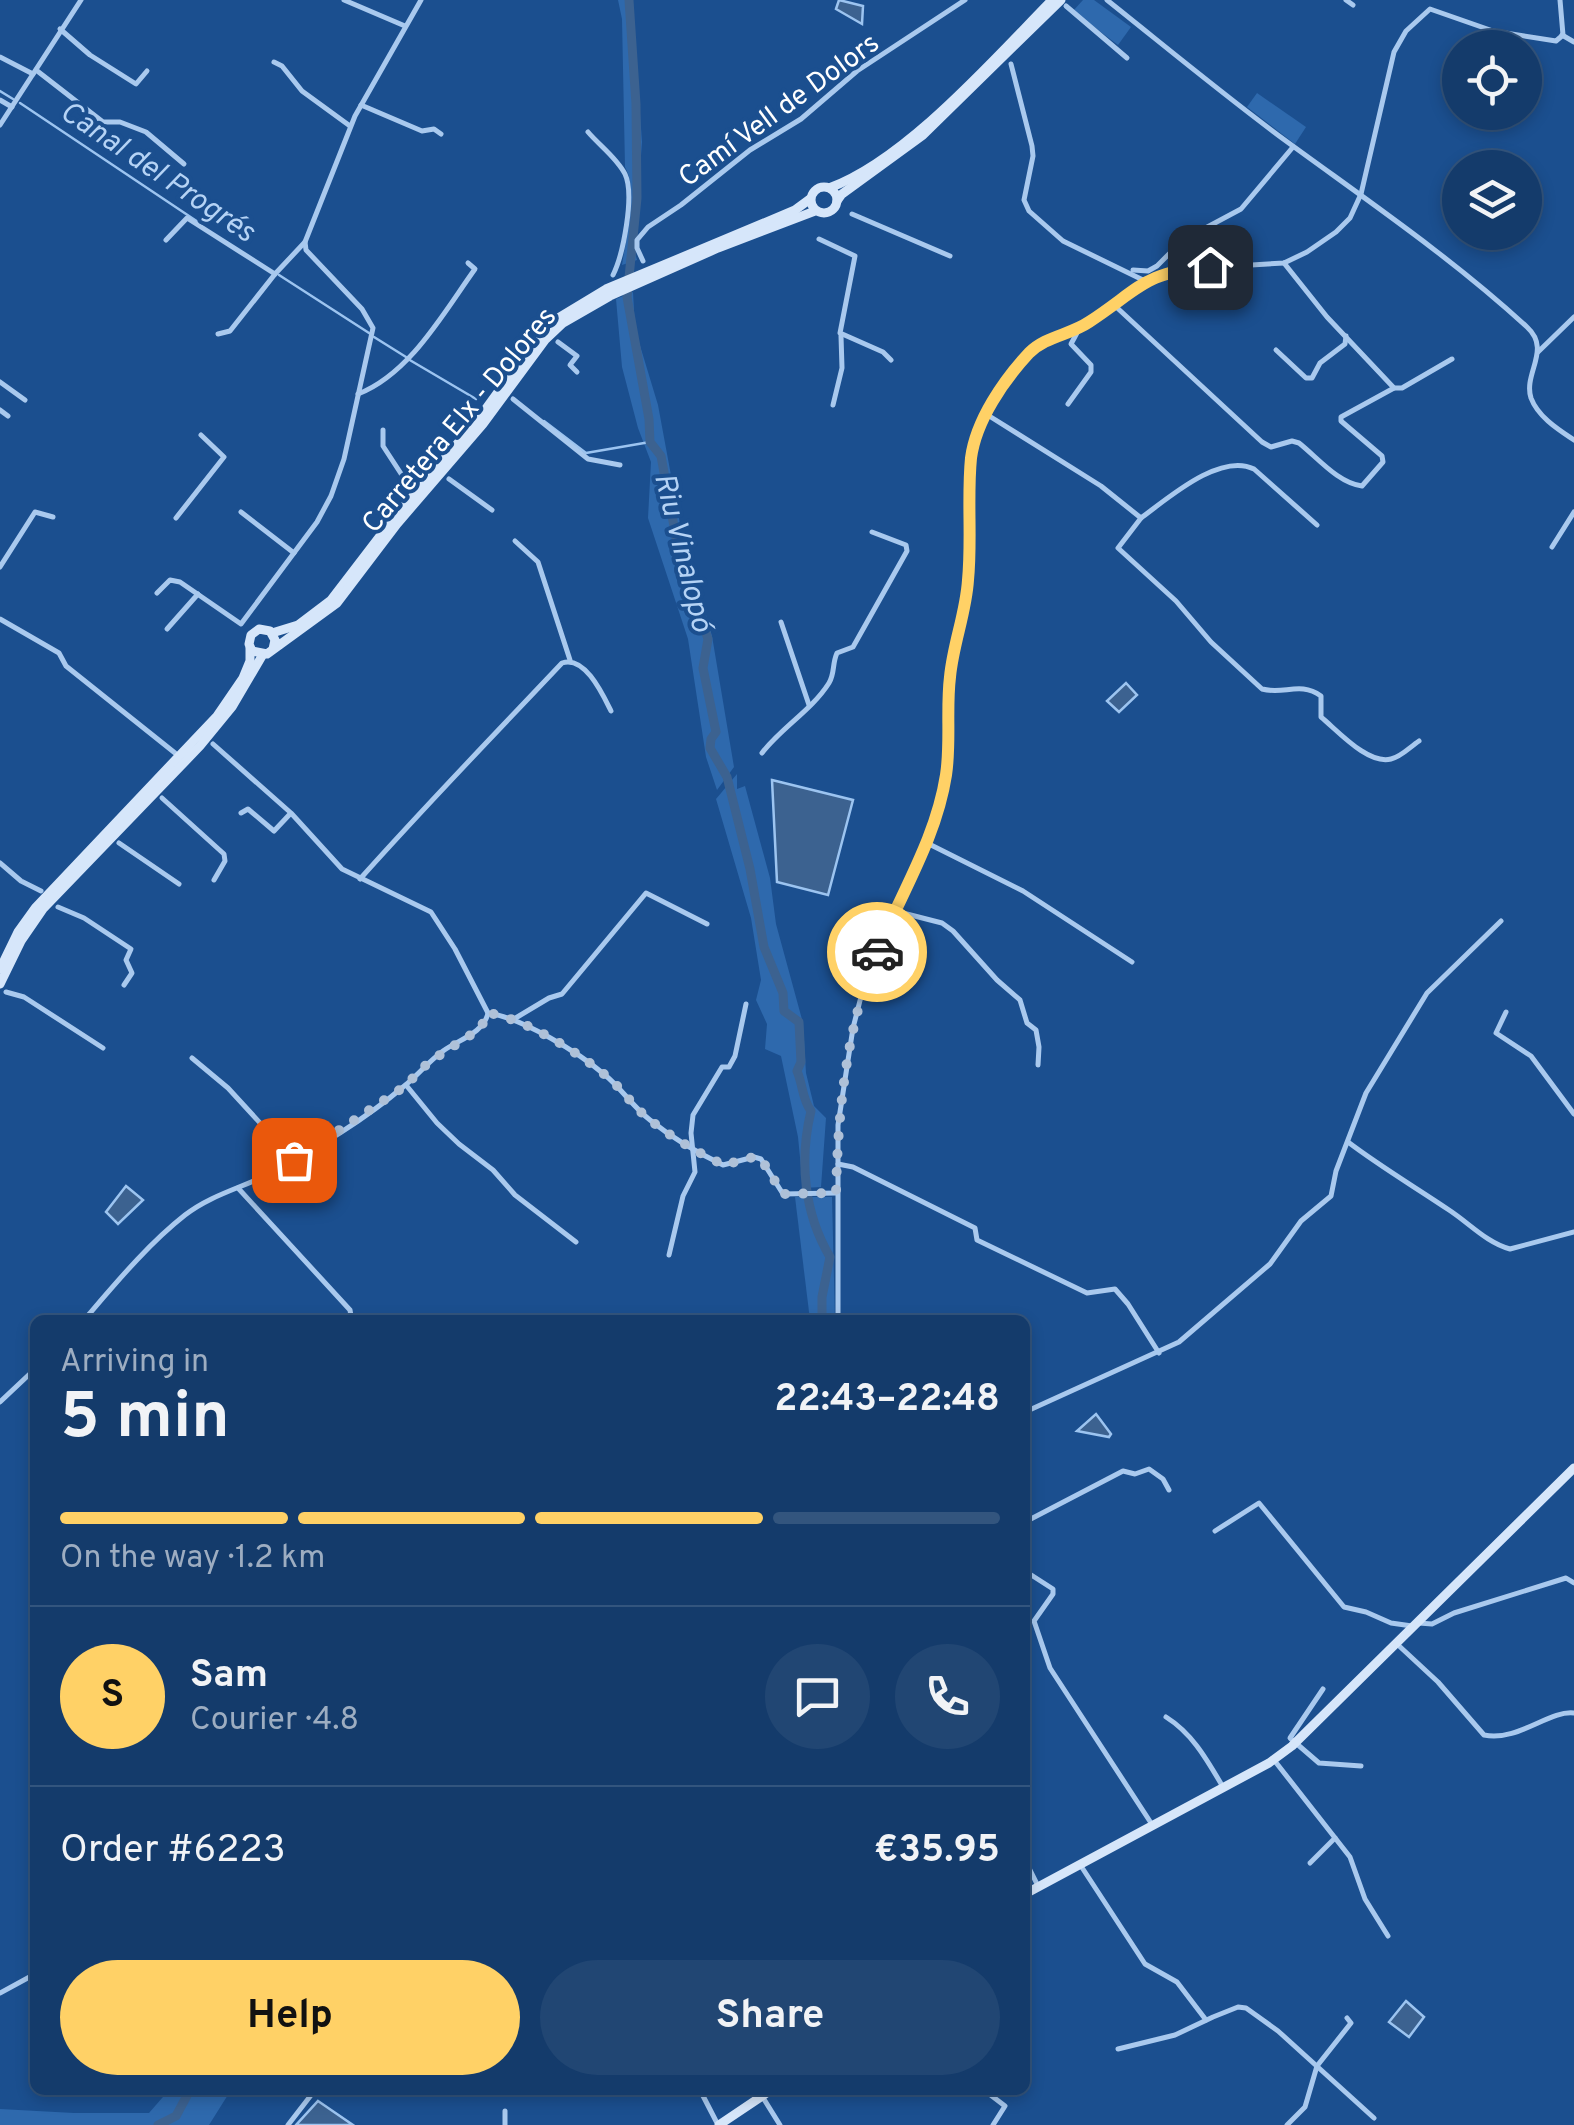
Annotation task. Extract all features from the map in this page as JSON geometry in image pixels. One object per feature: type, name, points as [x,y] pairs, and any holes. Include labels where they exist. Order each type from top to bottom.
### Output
[{"type":"main road","points":[[1052,0],[914,134],[859,174],[829,188],[818,188],[810,199],[815,211],[830,212],[842,194],[923,135],[1064,3]]},
{"type":"main road","points":[[829,188],[837,201]]},
{"type":"main road","name":"Carretera Elx - Dolores","points":[[274,649],[336,604],[546,340],[575,314],[645,271],[795,210],[810,199]]},
{"type":"main road","name":"Carretera Elx - Dolores","points":[[645,271],[815,211]]},
{"type":"main road","name":"Carretera Elx - Dolores","points":[[272,633],[298,625],[331,600],[398,512],[480,417],[542,334],[568,311],[608,293]]},
{"type":"main road","points":[[0,969],[36,906],[184,754],[232,697],[248,669],[254,632],[272,633],[276,640],[274,649],[262,656],[238,699],[200,746],[43,909],[21,941],[3,988]]},
{"type":"main road","points":[[250,648],[262,656]]},
{"type":"main road","points":[[1030,1891],[1274,1760],[1295,1744],[1574,1468]]},
{"type":"main road","points":[[718,2125],[764,2095]]},
{"type":"street","points":[[0,125],[81,0]]},
{"type":"street","points":[[344,0],[405,26]]},
{"type":"street","points":[[218,334],[230,331],[305,242],[350,126],[421,0]]},
{"type":"street","name":"Camí Vell de Dolors","points":[[645,271],[637,240],[648,227],[750,150],[800,119],[857,71],[965,0]]},
{"type":"street","points":[[1106,0],[1362,194],[1532,332],[1538,352],[1530,388],[1532,401],[1542,415],[1574,440]]},
{"type":"street","points":[[1346,0],[1353,5]]},
{"type":"street","points":[[838,1315],[838,1124],[853,1028],[864,986],[927,843],[946,774],[950,678],[967,602],[972,457],[986,414],[1031,352],[1045,341],[1080,329],[1144,281],[1185,269],[1284,263],[1336,232],[1350,218],[1362,194],[1394,52],[1406,31],[1430,9],[1494,31],[1546,41],[1560,40],[1562,36],[1560,0]]},
{"type":"street","points":[[1064,3],[1127,58]]},
{"type":"street","points":[[60,28],[90,55],[136,84],[147,71]]},
{"type":"street","points":[[1562,36],[1574,42]]},
{"type":"street","points":[[0,57],[34,72],[103,122],[120,122],[146,132],[184,164]]},
{"type":"street","points":[[274,62],[302,91],[350,126]]},
{"type":"street","points":[[1011,64],[1032,146],[1024,200],[1029,211],[1063,242],[1144,281]]},
{"type":"street","points":[[0,100],[12,107]]},
{"type":"street","points":[[361,105],[422,131],[434,129],[441,134]]},
{"type":"street","points":[[588,132],[623,170],[628,182],[621,258],[613,275]]},
{"type":"street","points":[[1120,268],[1148,271],[1183,240],[1241,208],[1294,146]]},
{"type":"street","points":[[852,214],[950,256]]},
{"type":"street","points":[[166,240],[188,218],[275,274]]},
{"type":"street","points":[[819,240],[854,256],[840,333],[842,368],[833,405]]},
{"type":"street","points":[[157,592],[170,580],[241,624],[317,522],[335,486],[372,336],[370,320],[314,260],[305,242]]},
{"type":"street","points":[[1284,263],[1394,388]]},
{"type":"street","points":[[358,394],[390,376],[408,357],[474,269],[468,264]]},
{"type":"street","points":[[1113,304],[1262,442],[1270,447],[1300,442],[1344,481],[1357,486],[1362,486],[1378,468],[1382,456],[1341,421],[1342,417],[1452,358]]},
{"type":"street","points":[[1538,352],[1574,317]]},
{"type":"street","points":[[1068,404],[1091,372],[1091,366],[1071,344],[1080,329]]},
{"type":"street","points":[[840,333],[883,352],[891,360]]},
{"type":"street","points":[[1276,350],[1306,378],[1312,378],[1320,363],[1345,344],[1346,336]]},
{"type":"street","points":[[1536,341],[1546,348]]},
{"type":"street","points":[[558,342],[577,356],[570,366],[577,372]]},
{"type":"street","points":[[0,382],[25,400]]},
{"type":"street","points":[[514,399],[588,459],[620,464]]},
{"type":"street","points":[[0,410],[8,416]]},
{"type":"street","points":[[986,414],[1101,486],[1140,518]]},
{"type":"street","points":[[383,430],[383,446],[411,489]]},
{"type":"street","points":[[176,518],[224,457],[200,435]]},
{"type":"street","points":[[1317,524],[1254,468],[1234,464],[1182,485],[1140,518],[1118,548],[1262,690],[1304,686],[1315,691],[1320,696],[1321,716],[1369,756],[1397,758],[1419,740]]},
{"type":"street","points":[[449,478],[492,510]]},
{"type":"street","points":[[0,566],[35,512],[54,517]]},
{"type":"street","points":[[242,512],[294,553]]},
{"type":"street","points":[[1552,547],[1574,512]]},
{"type":"street","points":[[762,753],[834,673],[832,662],[837,653],[853,647],[908,551],[899,540],[872,532]]},
{"type":"street","points":[[515,541],[538,562],[570,660]]},
{"type":"street","points":[[167,629],[198,594]]},
{"type":"street","points":[[0,619],[59,653],[66,666],[175,753]]},
{"type":"street","points":[[781,622],[809,705]]},
{"type":"street","points":[[360,879],[459,769],[562,664],[576,662],[599,688],[611,712]]},
{"type":"street","points":[[213,744],[291,813],[342,869],[431,912],[488,1013],[514,1019],[606,1075],[650,1120],[724,1165],[754,1157],[761,1159],[779,1191],[836,1193]]},
{"type":"street","points":[[162,798],[224,854],[226,861],[214,880]]},
{"type":"street","points":[[241,812],[248,808],[274,831],[291,813]]},
{"type":"street","points":[[119,843],[179,884]]},
{"type":"street","points":[[927,843],[1023,891],[1132,962]]},
{"type":"street","points":[[0,863],[21,881],[41,891]]},
{"type":"street","points":[[514,1019],[562,994],[646,892],[707,924]]},
{"type":"street","points":[[58,907],[84,918],[131,949],[126,960],[132,974],[124,985]]},
{"type":"street","points":[[895,911],[948,926],[1020,1000],[1027,1024],[1036,1030],[1040,1046],[1038,1066]]},
{"type":"street","points":[[1030,1410],[1159,1353],[1191,1334],[1278,1256],[1308,1214],[1331,1196],[1336,1171],[1366,1093],[1427,993],[1501,921]]},
{"type":"street","points":[[3,988],[24,997],[103,1048]]},
{"type":"street","points":[[669,1254],[683,1196],[695,1172],[693,1115],[722,1067],[729,1066],[735,1056],[746,1004]]},
{"type":"street","points":[[1506,1012],[1496,1033],[1524,1048],[1574,1114]]},
{"type":"street","points":[[89,1315],[184,1216],[209,1199],[294,1160],[406,1085],[442,1052],[480,1029],[488,1013]]},
{"type":"street","points":[[192,1058],[228,1088],[294,1160]]},
{"type":"street","points":[[406,1085],[459,1144],[576,1242]]},
{"type":"street","points":[[1348,1142],[1396,1179],[1510,1250],[1574,1232]]},
{"type":"street","points":[[837,1164],[854,1167],[975,1228],[977,1240],[1049,1276],[1087,1293],[1114,1290],[1128,1304],[1159,1353]]},
{"type":"street","points":[[238,1187],[351,1315]]},
{"type":"street","points":[[0,1402],[30,1374]]},
{"type":"street","points":[[1030,1519],[1123,1471],[1134,1474],[1149,1470],[1163,1479],[1169,1490]]},
{"type":"street","points":[[1215,1531],[1259,1503],[1344,1606],[1391,1623],[1432,1624],[1454,1613],[1566,1578],[1574,1583]]},
{"type":"street","points":[[1030,1574],[1054,1591],[1034,1621],[1050,1668],[1153,1826]]},
{"type":"street","points":[[1397,1644],[1438,1682],[1484,1735],[1503,1736],[1560,1714],[1574,1713]]},
{"type":"street","points":[[1323,1689],[1290,1738],[1320,1763],[1361,1766]]},
{"type":"street","points":[[1166,1717],[1200,1748],[1223,1787]]},
{"type":"street","points":[[1274,1760],[1350,1856],[1365,1900],[1388,1936]]},
{"type":"street","points":[[1310,1863],[1336,1838]]},
{"type":"street","points":[[1080,1864],[1145,1964],[1177,1982],[1206,2020]]},
{"type":"street","points":[[1030,1870],[1038,1886]]},
{"type":"street","points":[[0,1993],[30,1977]]},
{"type":"street","points":[[1118,2049],[1175,2036],[1238,2007],[1246,2008],[1278,2030],[1374,2118]]},
{"type":"street","points":[[1287,2125],[1305,2107],[1317,2066],[1351,2023],[1347,2018]]},
{"type":"street","points":[[288,2125],[310,2095]]},
{"type":"street","points":[[703,2095],[718,2125]]},
{"type":"street","points":[[768,2095],[780,2125]]},
{"type":"street","points":[[990,2095],[1004,2106],[992,2125]]},
{"type":"street","points":[[505,2111],[505,2125]]},
{"type":"shaded area","points":[[618,0],[632,0],[642,142],[634,249],[637,260],[622,265],[631,189],[625,167],[622,19]]},
{"type":"shaded area","points":[[839,0],[863,6],[862,24],[836,9]]},
{"type":"shaded area","points":[[1083,0],[1094,0],[1131,27],[1118,45],[1073,11]]},
{"type":"shaded area","points":[[1257,93],[1306,127],[1295,144],[1247,107]]},
{"type":"shaded area","points":[[633,292],[635,329],[658,405],[680,524],[712,636],[734,767],[717,790],[706,757],[688,639],[648,518],[651,462],[622,367],[616,299]]},
{"type":"shaded area","points":[[1126,683],[1137,695],[1119,712],[1107,701]]},
{"type":"shaded area","points":[[737,774],[737,789],[745,786],[770,878],[776,924],[803,1023],[806,1073],[814,1106],[826,1118],[821,1187],[803,1188],[798,1137],[781,1056],[765,1049],[767,1024],[756,1000],[761,980],[751,918],[716,799]]},
{"type":"shaded area","points":[[772,780],[853,800],[828,895],[777,882]]},
{"type":"shaded area","points":[[126,1186],[143,1200],[118,1224],[106,1212]]},
{"type":"shaded area","points":[[795,1197],[832,1197],[835,1315],[809,1315]]},
{"type":"shaded area","points":[[1096,1414],[1111,1434],[1109,1437],[1077,1431]]},
{"type":"shaded area","points":[[1406,2001],[1424,2017],[1409,2037],[1389,2022]]},
{"type":"shaded area","points":[[165,2095],[228,2095],[209,2125],[0,2125],[0,2109],[149,2113]]},
{"type":"shaded area","points":[[318,2101],[353,2125],[296,2125]]},
{"type":"waterway","name":"Riu Vinalopó","points":[[629,0],[637,198],[627,297],[650,442],[661,456],[678,548],[708,639],[703,668],[716,732],[710,748],[727,777],[764,947],[783,993],[784,1011],[799,1022],[801,1062],[797,1071],[811,1111],[805,1149],[806,1186],[814,1223],[830,1257],[822,1315]]},
{"type":"waterway","name":"Canal del Progrés","points":[[0,91],[13,99]]},
{"type":"waterway","name":"Canal del Progrés","points":[[20,103],[198,222]]},
{"type":"waterway","name":"Canal del Progrés","points":[[279,275],[369,333]]},
{"type":"waterway","name":"Canal del Progrés","points":[[374,337],[406,357]]},
{"type":"waterway","name":"Canal del Progrés","points":[[408,359],[476,399]]},
{"type":"waterway","name":"Canal del Progrés","points":[[544,421],[586,453],[650,442]]},
{"type":"waterway","name":"Riu Vinalopó","points":[[158,2125],[176,2116],[187,2095]]},
{"type":"way so far","points":[[294,1160],[404,1087],[455,1042],[480,1029],[488,1013],[508,1016],[526,1025],[600,1071],[650,1120],[705,1156],[724,1165],[754,1157],[761,1159],[783,1194],[836,1193],[838,1124],[853,1028],[877,952]]},
{"type":"route","points":[[877,952],[927,843],[946,774],[950,678],[967,602],[972,457],[985,416],[998,393],[1031,352],[1045,341],[1080,329],[1144,281],[1161,274],[1210,267]]}]
